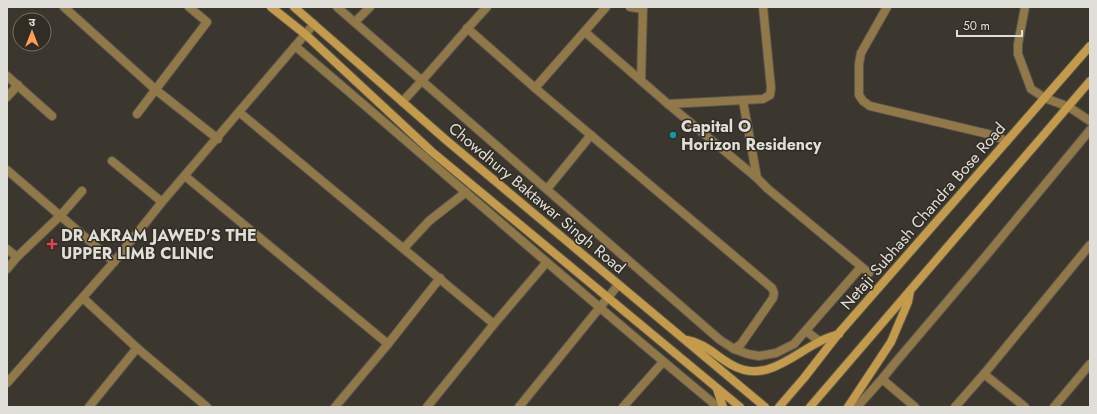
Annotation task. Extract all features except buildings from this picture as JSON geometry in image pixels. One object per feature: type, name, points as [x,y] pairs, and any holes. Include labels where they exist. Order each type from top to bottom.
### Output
[{"type":"main road","name":"Chowdhury Baktawar Singh Road","points":[[271,7],[305,34],[431,151],[740,407]]},
{"type":"main road","name":"Chowdhury Baktawar Singh Road","points":[[294,7],[446,140],[765,407]]},
{"type":"main road","name":"Netaji Subhash Chandra Bose Road","points":[[779,407],[839,333],[1090,46]]},
{"type":"main road","points":[[810,407],[1090,81]]},
{"type":"main road","points":[[848,407],[891,342],[908,302],[910,290]]},
{"type":"main road","points":[[685,340],[694,341],[732,365],[742,369],[758,371],[766,370],[783,363],[819,341],[839,333]]},
{"type":"main road","points":[[717,388],[723,407]]},
{"type":"street","points":[[64,7],[156,90],[218,139]]},
{"type":"street","points":[[137,114],[207,22],[189,7]]},
{"type":"street","points":[[337,7],[720,340],[734,349],[759,356],[776,353],[794,344],[861,267]]},
{"type":"street","points":[[355,22],[370,7]]},
{"type":"street","points":[[402,102],[487,7]]},
{"type":"street","points":[[535,88],[606,7]]},
{"type":"street","points":[[630,7],[643,8],[641,80]]},
{"type":"street","points":[[668,104],[743,101],[763,99],[770,95],[771,88],[763,7]]},
{"type":"street","points":[[887,7],[861,53],[859,64],[860,95],[863,101],[870,106],[988,134],[1007,141]]},
{"type":"street","points":[[1025,7],[1018,44],[1018,59],[1031,89],[1045,98],[1069,107],[1090,121]]},
{"type":"street","points":[[7,384],[114,262],[162,202],[218,139],[314,24]]},
{"type":"street","points":[[467,28],[535,88],[772,288],[774,293],[773,298],[741,344],[734,349]]},
{"type":"street","points":[[585,32],[868,274]]},
{"type":"street","points":[[295,46],[466,192],[546,263],[718,407]]},
{"type":"street","points":[[7,76],[52,116]]},
{"type":"street","points":[[7,97],[18,85]]},
{"type":"street","points":[[743,101],[757,178]]},
{"type":"street","points":[[239,112],[494,324]]},
{"type":"street","points":[[857,407],[985,257],[1090,130]]},
{"type":"street","points":[[547,189],[591,135]]},
{"type":"street","points":[[112,162],[162,202]]},
{"type":"street","points":[[7,170],[114,262]]},
{"type":"street","points":[[185,176],[388,344]]},
{"type":"street","points":[[7,268],[61,215],[82,191]]},
{"type":"street","points":[[404,248],[428,221],[466,192]]},
{"type":"street","points":[[955,407],[1090,245]]},
{"type":"street","points":[[7,249],[17,257]]},
{"type":"street","points":[[427,407],[494,324],[546,263]]},
{"type":"street","points":[[335,407],[388,344],[440,278]]},
{"type":"street","points":[[519,407],[618,285]]},
{"type":"street","points":[[83,298],[137,348],[207,407]]},
{"type":"street","points":[[806,331],[819,341]]},
{"type":"street","points":[[90,407],[137,348]]},
{"type":"street","points":[[623,407],[663,362]]},
{"type":"street","points":[[1054,407],[1090,364]]},
{"type":"street","points":[[984,374],[1025,407]]},
{"type":"street","points":[[882,379],[915,407]]},
{"type":"place","name":"Capital O Horizon Residency","points":[[673,135]]},
{"type":"place","name":"DR AKRAM JAWED'S THE UPPER LIMB CLINIC","points":[[52,244]]}]
